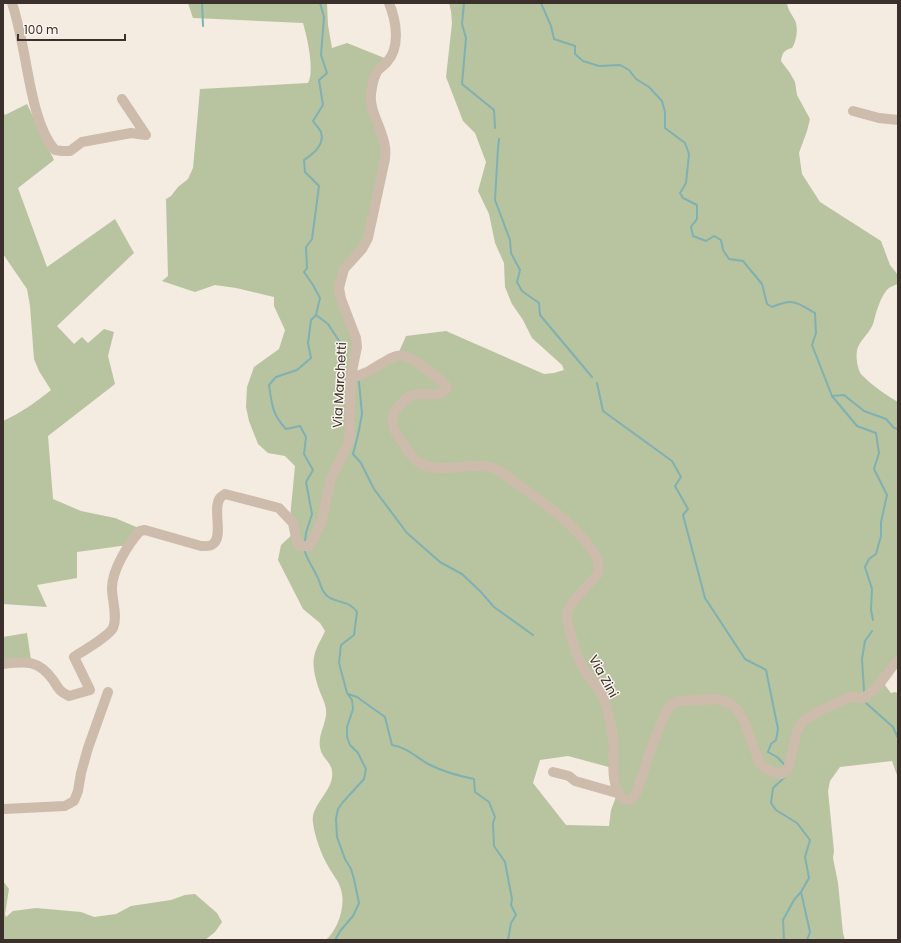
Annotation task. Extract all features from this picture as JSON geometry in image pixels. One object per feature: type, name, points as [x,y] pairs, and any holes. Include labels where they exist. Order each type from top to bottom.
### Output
[{"type":"street","points":[[12,3],[18,21],[38,117],[55,150],[70,151],[82,142],[131,133],[146,135],[122,99]]},
{"type":"street","name":"Via Marchetti","points":[[3,664],[20,662],[33,663],[40,666],[46,671],[59,691],[69,696],[90,690],[74,658],[108,634],[113,628],[112,587],[115,575],[127,549],[134,538],[140,531],[145,530],[201,546],[209,546],[214,544],[217,538],[217,504],[220,498],[225,494],[280,508],[293,523],[297,542],[300,546],[309,546],[315,537],[321,523],[331,479],[349,441],[351,376],[357,348],[356,338],[339,288],[344,269],[362,249],[368,238],[383,174],[385,147],[372,105],[371,95],[374,78],[378,70],[388,61],[393,53],[395,44],[395,22],[389,3]]},
{"type":"street","points":[[853,111],[879,118],[898,120]]},
{"type":"street","name":"Via Zini","points":[[351,376],[358,377],[392,357],[400,355],[408,356],[414,360],[443,382],[447,388],[444,392],[438,394],[422,393],[411,395],[397,407],[393,416],[393,427],[418,462],[428,466],[442,468],[482,466],[496,469],[558,514],[589,546],[599,562],[599,569],[597,575],[568,609],[567,618],[574,647],[581,665],[591,680],[598,687],[609,716],[613,738],[614,783],[617,793]]},
{"type":"street","points":[[553,772],[569,776],[575,781],[617,793],[622,799],[630,800],[636,794],[652,743],[671,705],[678,700],[718,699],[733,705],[743,718],[760,764],[770,772],[782,774],[788,769],[797,732],[802,722],[819,711],[850,697],[864,698],[878,686],[898,661]]},
{"type":"street","points":[[4,810],[65,806],[74,801],[78,791],[88,748],[108,692]]},
{"type":"green space","points":[[188,3],[327,3],[328,25],[332,48],[347,43],[387,59],[372,82],[384,151],[367,236],[339,278],[353,330],[353,377],[399,352],[406,336],[446,331],[544,374],[564,370],[562,365],[532,338],[523,320],[512,304],[505,287],[504,263],[495,243],[489,214],[478,191],[486,162],[475,133],[463,121],[446,77],[452,23],[449,3],[787,3],[797,26],[797,33],[796,40],[792,48],[784,52],[781,61],[795,82],[797,95],[810,119],[799,153],[802,174],[820,202],[881,241],[890,265],[898,275],[898,284],[886,290],[878,308],[873,325],[858,347],[857,361],[861,374],[869,382],[898,402],[898,659],[881,680],[891,693],[898,693],[898,778],[892,761],[840,767],[830,781],[828,791],[834,851],[833,858],[838,883],[845,940],[326,940],[334,930],[340,917],[342,910],[342,896],[340,887],[323,856],[313,823],[315,810],[318,803],[327,791],[332,778],[330,765],[322,754],[320,747],[320,739],[326,709],[314,673],[315,653],[325,631],[320,623],[303,609],[278,560],[281,545],[295,532],[290,518],[295,466],[285,456],[268,453],[258,444],[249,421],[246,407],[247,387],[254,367],[279,349],[285,330],[274,306],[274,297],[236,288],[215,285],[195,292],[162,281],[168,276],[166,199],[188,179],[193,168],[200,89],[308,83],[311,70],[310,53],[303,23],[193,18]],"holes":[[[568,756],[616,769],[616,797],[611,810],[609,826],[566,825],[533,783],[540,760]]]},
{"type":"green space","points":[[27,104],[54,160],[18,188],[47,267],[115,219],[134,253],[57,326],[74,344],[82,337],[88,343],[104,329],[114,332],[108,356],[115,384],[48,436],[53,499],[81,511],[115,518],[141,529],[128,545],[77,552],[77,578],[37,585],[47,607],[3,604],[3,421],[28,407],[51,390],[39,371],[34,359],[30,306],[27,289],[3,254],[3,111],[5,115]]},
{"type":"green space","points":[[27,633],[31,660],[3,661],[3,637]]},
{"type":"green space","points":[[3,881],[9,889],[5,914],[6,917],[13,911],[36,908],[81,912],[94,917],[116,914],[131,906],[171,900],[185,895],[195,894],[217,913],[222,922],[215,932],[205,940],[3,940]]},
{"type":"waterway","points":[[202,3],[203,26]]},
{"type":"waterway","points":[[305,541],[312,514],[306,482],[313,470],[304,454],[306,437],[300,426],[286,429],[281,424],[273,409],[269,385],[276,377],[297,370],[311,358],[308,343],[311,320],[316,315],[320,298],[304,272],[307,268],[306,247],[312,239],[319,186],[305,172],[304,160],[320,145],[322,137],[321,132],[313,121],[323,105],[319,80],[327,73],[321,55],[324,17],[320,3]]},
{"type":"waterway","points":[[464,3],[462,24],[466,38],[462,84],[494,110],[495,128]]},
{"type":"waterway","points":[[541,3],[551,26],[554,39],[575,46],[575,54],[583,61],[599,66],[620,65],[629,70],[636,79],[649,87],[662,101],[665,112],[665,128],[685,143],[689,154],[686,183],[680,193],[683,198],[697,205],[697,219],[691,227],[693,236],[706,241],[714,236],[721,240],[723,250],[729,259],[743,261],[762,284],[767,304],[772,307],[779,304],[795,302],[815,313],[816,333],[812,345],[832,396],[844,395],[864,411],[886,419],[894,428],[898,429]]},
{"type":"waterway","points":[[499,139],[495,200],[510,240],[511,253],[520,270],[517,282],[522,291],[539,303],[540,315],[592,377]]},
{"type":"waterway","points":[[316,315],[328,324],[343,347]]},
{"type":"waterway","points":[[359,382],[362,414],[353,454],[361,463],[374,489],[407,533],[440,562],[462,574],[494,607],[533,635]]},
{"type":"waterway","points":[[597,383],[603,411],[672,461],[681,477],[675,486],[688,509],[683,515],[705,598],[745,659],[766,670],[778,729],[776,740],[771,744],[768,752],[777,757],[785,765]]},
{"type":"waterway","points":[[832,396],[857,426],[876,433],[879,453],[874,469],[887,495],[881,522],[881,536],[876,554],[869,559],[865,567],[872,589],[871,610],[873,620]]},
{"type":"waterway","points":[[305,552],[318,577],[324,593],[334,600],[352,606],[357,612],[354,635],[341,645],[339,663],[347,693],[352,700],[353,709],[347,727],[347,737],[350,745],[358,753],[366,769],[364,779],[338,809],[336,819],[337,837],[345,859],[351,869],[359,903],[353,916],[335,940]]},
{"type":"waterway","points":[[864,691],[862,659],[865,641],[872,631]]},
{"type":"waterway","points":[[348,694],[357,697],[385,717],[392,745],[406,750],[439,769],[474,779],[475,792],[489,802],[495,817],[493,823],[494,846],[505,862],[512,899],[511,905],[516,915],[511,923],[508,940]]},
{"type":"waterway","points":[[866,703],[893,727],[898,738]]},
{"type":"waterway","points":[[785,777],[773,788],[771,803],[776,810],[797,823],[810,840],[805,857],[809,878],[801,892],[810,932],[807,940]]},
{"type":"waterway","points":[[784,940],[783,920],[794,900],[801,892]]}]
